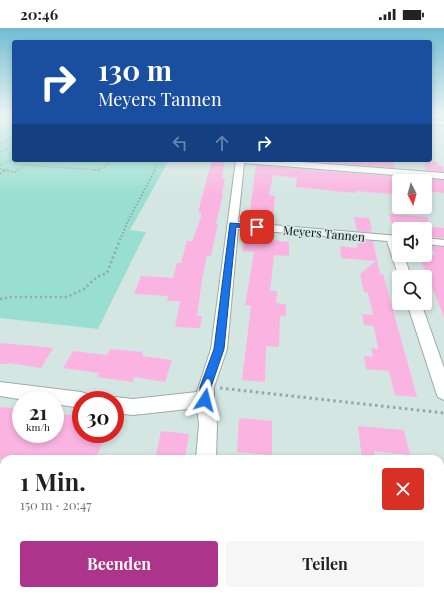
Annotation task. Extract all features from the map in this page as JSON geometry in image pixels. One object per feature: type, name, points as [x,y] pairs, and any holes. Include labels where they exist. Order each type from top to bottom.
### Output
[{"type":"street","points":[[206,455],[208,424],[205,393],[219,349],[241,162]]},
{"type":"street","points":[[266,162],[444,176]]},
{"type":"street","name":"Meyers Tannen","points":[[233,225],[392,239]]},
{"type":"street","points":[[432,242],[444,243]]},
{"type":"street","points":[[416,310],[444,392]]},
{"type":"street","points":[[0,389],[72,399]]},
{"type":"street","points":[[124,406],[133,407],[193,400],[205,393]]},
{"type":"path","points":[[0,152],[12,148]]},
{"type":"path","points":[[0,165],[12,160]]},
{"type":"path","points":[[0,169],[16,172],[23,165],[98,170],[105,167],[109,162]]},
{"type":"path","points":[[0,299],[12,297],[67,297],[84,289],[97,277],[107,273],[128,220],[158,162]]},
{"type":"path","points":[[0,174],[5,170]]},
{"type":"path","points":[[205,393],[444,413]]},
{"type":"green space","points":[[0,142],[12,142],[12,162],[168,162],[130,230],[146,232],[98,329],[0,318]]},
{"type":"building","points":[[211,162],[225,162],[222,178],[225,178],[216,224],[218,224],[211,256],[207,255],[202,280],[197,316],[202,316],[200,328],[175,327],[180,301],[167,301],[168,296],[134,294],[141,276],[173,278],[177,263],[181,263],[187,241],[192,241],[201,217],[201,213],[198,212]]},
{"type":"building","points":[[319,162],[394,162],[395,168]]},
{"type":"building","points":[[425,162],[437,162],[439,166],[442,166],[444,172],[425,170]]},
{"type":"building","points":[[256,165],[392,176],[392,194],[355,191],[355,193],[296,187],[297,178],[273,175],[269,195],[275,196],[273,220],[249,219]]},
{"type":"building","points":[[432,179],[444,180],[444,193],[432,192]]},
{"type":"building","points":[[389,214],[427,217],[429,222],[392,222],[392,225]]},
{"type":"building","points":[[354,217],[369,218],[372,230],[370,230],[371,232],[357,231]]},
{"type":"building","points":[[432,227],[444,228],[444,238],[432,237]]},
{"type":"building","points":[[261,239],[289,242],[289,256],[274,255],[270,291],[277,291],[276,303],[286,304],[286,316],[280,316],[279,347],[266,346],[265,382],[242,380],[251,306],[245,305],[254,252],[242,251],[244,240],[260,241]]},
{"type":"building","points":[[359,240],[373,241],[380,274],[383,274],[417,397],[395,395],[389,371],[366,369],[364,356],[373,357],[371,348],[378,349],[374,326],[364,325],[362,314],[373,315],[368,293],[364,292],[360,274],[376,261],[341,258],[340,246],[357,248],[357,244],[359,244]]},
{"type":"building","points":[[432,246],[444,247],[444,317],[432,287],[432,270],[425,270],[422,262],[432,262],[432,255],[435,255]]},
{"type":"building","points":[[0,343],[53,348],[41,368],[9,363],[0,364]]},
{"type":"building","points":[[110,349],[143,352],[142,356],[172,360],[165,382],[134,377],[133,382],[97,377],[99,373],[63,368],[73,351],[107,355]]},
{"type":"building","points":[[0,407],[12,408],[12,443],[64,443],[64,415],[72,415],[72,443],[102,443],[97,455],[0,455]]},
{"type":"building","points":[[239,418],[272,421],[272,455],[237,452]]},
{"type":"building","points":[[358,426],[404,430],[410,455],[374,451],[374,455],[362,455]]},
{"type":"building","points":[[161,431],[189,434],[186,455],[156,455]]},
{"type":"route","points":[[205,400],[206,387],[219,349],[233,225],[257,227]]}]
